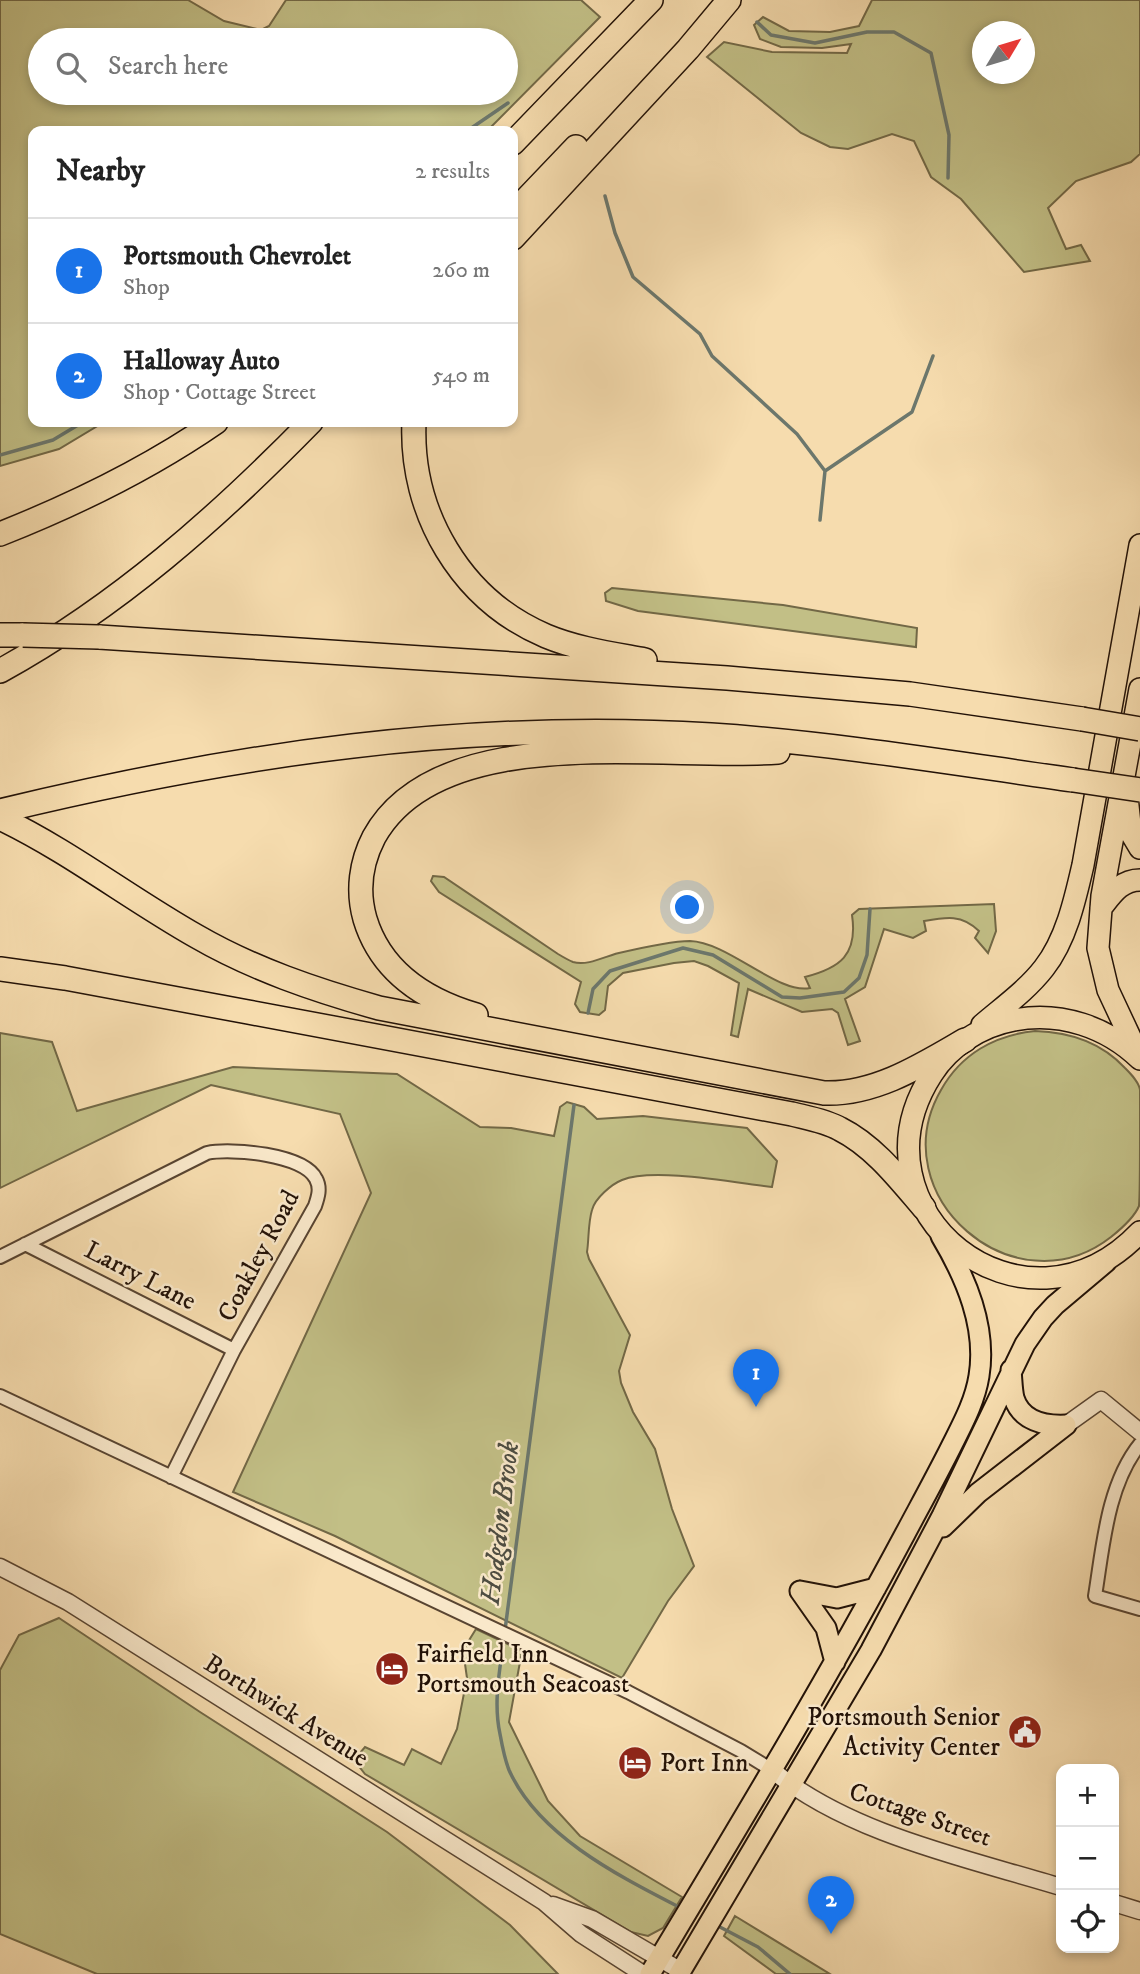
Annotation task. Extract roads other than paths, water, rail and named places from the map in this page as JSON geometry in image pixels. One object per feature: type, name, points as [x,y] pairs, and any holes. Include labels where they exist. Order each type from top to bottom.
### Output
[{"type":"highway","points":[[518,138],[651,0]]},
{"type":"highway","points":[[518,208],[719,0]]},
{"type":"highway","points":[[518,233],[688,49],[729,0]]},
{"type":"highway","points":[[0,534],[76,503],[117,482],[158,460],[208,427]]},
{"type":"highway","points":[[0,671],[93,613],[168,557],[238,495],[306,427]]},
{"type":"highway","points":[[414,427],[417,474],[434,528],[467,579],[496,606],[530,628],[571,644],[727,678]]},
{"type":"highway","points":[[928,1215],[915,1185],[910,1161],[909,1145],[914,1112],[920,1096],[935,1070],[1044,968],[1057,946],[1073,906],[1083,865],[1140,545]]},
{"type":"highway","points":[[11,635],[99,637],[727,678],[910,694],[1140,729]]},
{"type":"highway","points":[[1140,689],[1100,909],[1098,948],[1102,970],[1116,1010],[1140,1058]]},
{"type":"highway","points":[[0,811],[169,773],[272,756],[390,741],[527,732],[709,735],[833,746],[1140,790]]},
{"type":"highway","points":[[555,1042],[445,1005],[411,985],[388,962],[369,930],[360,895],[364,862],[369,847],[388,818],[408,799],[439,780],[464,769],[501,759],[592,753],[756,754],[833,746]]},
{"type":"highway","points":[[1126,761],[1128,820],[1131,834],[1140,848]]},
{"type":"highway","points":[[0,818],[82,863],[196,936],[285,978],[331,995],[379,1008],[802,1090],[834,1093],[877,1085],[928,1062],[986,1028],[1008,1021],[1036,1017],[1085,1025],[1109,1035],[1140,1058]]},
{"type":"highway","points":[[1100,909],[1121,885],[1140,880]]},
{"type":"highway","points":[[0,969],[166,996],[792,1114],[838,1128],[856,1139],[889,1168],[943,1236],[968,1257],[997,1272],[1013,1276],[1045,1279],[1085,1271],[1107,1261],[1140,1232]]},
{"type":"main road","points":[[654,1966],[835,1662],[969,1412],[980,1374],[981,1338],[975,1311],[953,1258],[928,1215]]},
{"type":"main road","points":[[682,1973],[871,1650],[942,1516],[1025,1344],[1043,1318],[1107,1261],[1140,1241]]},
{"type":"main road","points":[[1011,1370],[1014,1398],[1027,1417],[1051,1426],[1066,1425]]},
{"type":"main road","points":[[922,1552],[946,1523],[978,1493],[1066,1425]]},
{"type":"main road","points":[[835,1662],[826,1628],[800,1591],[837,1598],[876,1588]]},
{"type":"street","name":"Coakley Road","points":[[0,1257],[207,1153],[232,1150],[292,1161],[307,1167],[316,1179],[319,1193],[315,1206],[234,1350],[171,1477]]},
{"type":"street","name":"Larry Lane","points":[[25,1244],[234,1350]]},
{"type":"street","points":[[0,1395],[528,1643],[665,1710],[772,1770]]},
{"type":"street","points":[[1066,1425],[1101,1400],[1140,1432]]},
{"type":"street","points":[[1140,1444],[1128,1461],[1116,1491],[1095,1596],[1140,1609]]},
{"type":"street","name":"Borthwick Avenue","points":[[0,1567],[68,1602],[544,1902],[581,1934],[643,1974]]},
{"type":"street","name":"Cottage Street","points":[[772,1770],[791,1786],[827,1807],[870,1827],[1056,1885]]},
{"type":"street","name":"Borthwick Avenue","points":[[544,1902],[592,1919],[654,1966],[682,1973]]},
{"type":"street","points":[[1119,1905],[1140,1911]]},
{"type":"waterway","name":"Hodgdon Brook","points":[[757,22],[771,35],[815,43],[867,32],[894,32],[931,53],[949,135],[948,178]]},
{"type":"waterway","points":[[474,126],[505,105]]},
{"type":"waterway","points":[[605,196],[615,233],[633,277],[700,334],[712,356],[797,434],[825,471]]},
{"type":"waterway","name":"Hodgdon Brook","points":[[820,520],[825,471],[912,412],[933,356]]},
{"type":"waterway","points":[[0,455],[53,440],[75,427]]},
{"type":"waterway","name":"Hodgdon Brook","points":[[588,1013],[593,989],[610,971],[683,948],[713,955],[782,997],[800,998],[844,992],[859,978],[867,955],[870,909]]},
{"type":"waterway","name":"Hodgdon Brook","points":[[505,1630],[574,1105]]},
{"type":"waterway","name":"Hodgdon Brook","points":[[504,1638],[498,1686],[498,1722],[509,1770],[522,1793],[539,1814],[581,1851],[677,1906]]},
{"type":"waterway","name":"Hodgdon Brook","points":[[718,1926],[758,1947],[790,1974]]},
{"type":"place","name":"Portsmouth Chevrolet","points":[[756,1407]]},
{"type":"place","name":"Fairfield Inn Portsmouth Seacoast","points":[[392,1669]]},
{"type":"place","name":"Portsmouth Senior Activity Center","points":[[1025,1732]]},
{"type":"place","name":"Port Inn","points":[[635,1763]]},
{"type":"place","name":"Halloway Auto","points":[[831,1934]]}]
